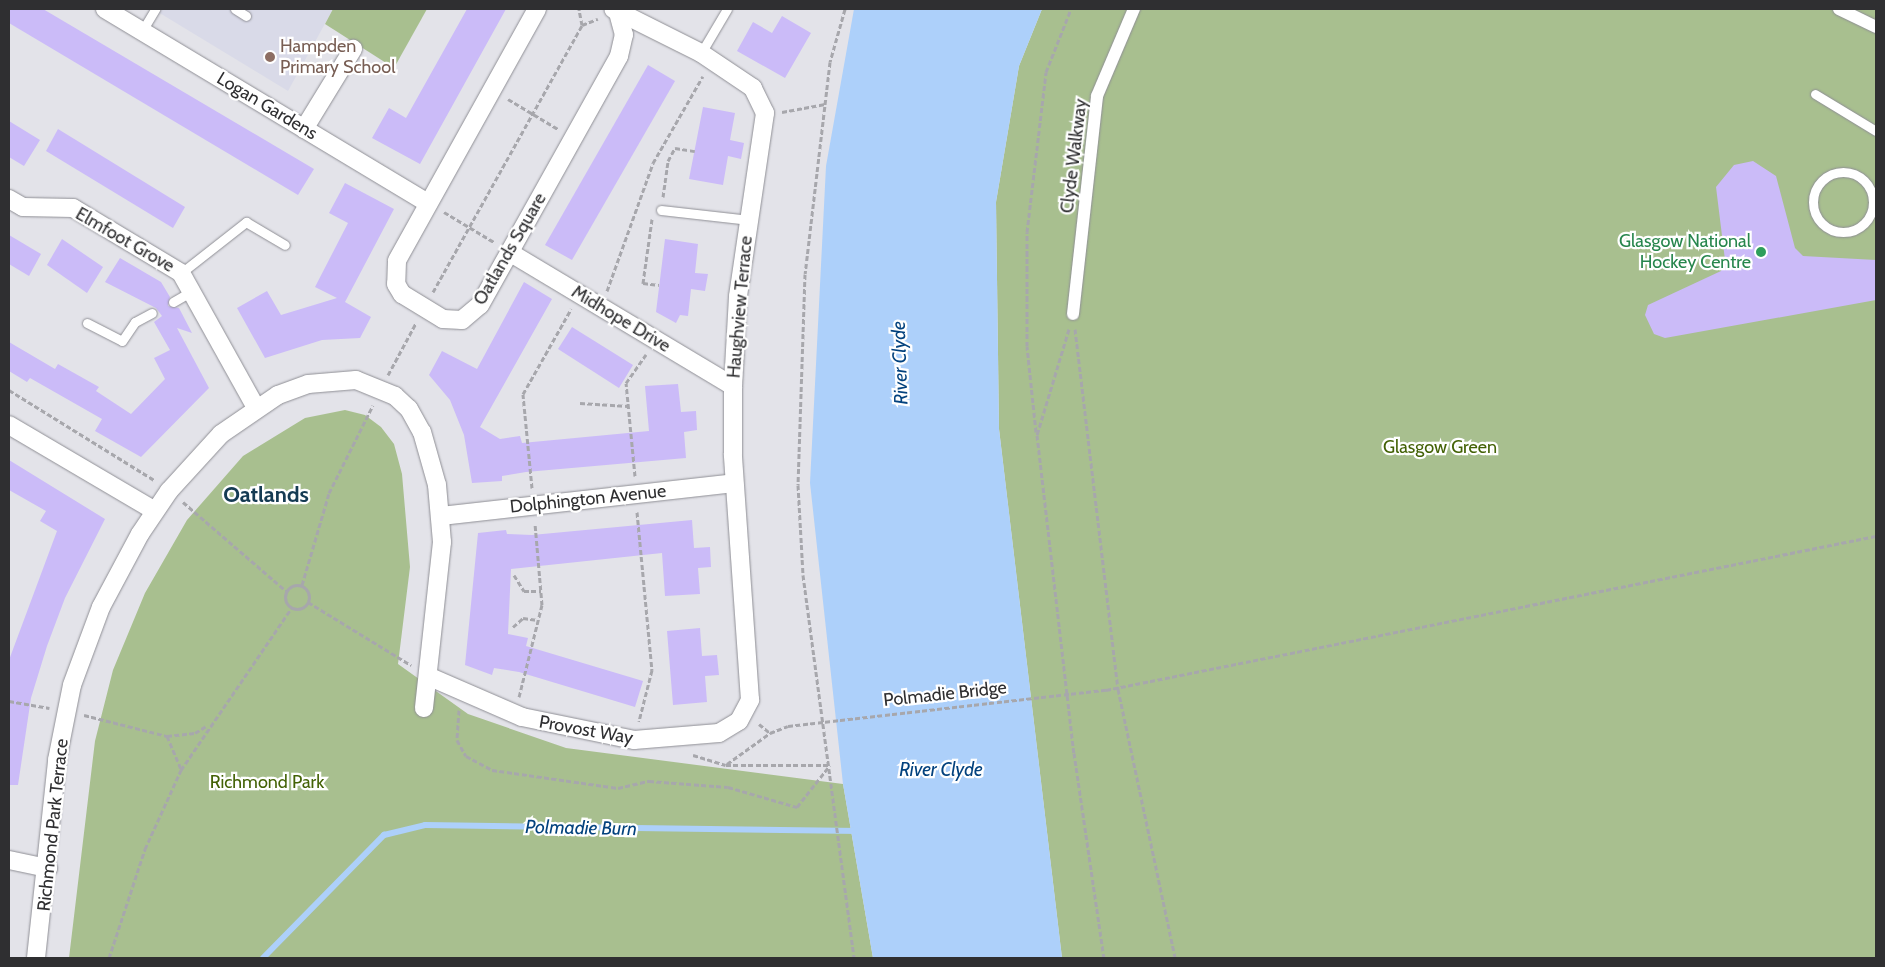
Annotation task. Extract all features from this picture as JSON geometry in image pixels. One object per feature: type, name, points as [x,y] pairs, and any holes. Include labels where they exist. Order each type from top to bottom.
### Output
[{"type":"street","name":"Logan Gardens","points":[[105,9],[428,203]]},
{"type":"street","name":"Oatlands Square","points":[[537,9],[428,203],[395,272],[402,294],[424,308],[453,321],[472,314],[510,252],[619,56],[624,35],[616,10]]},
{"type":"street","name":"Clyde Walkway","points":[[1073,314],[1097,96],[1134,9]]},
{"type":"street","points":[[1839,9],[1876,27]]},
{"type":"street","name":"Haughview Terrace","points":[[616,10],[706,57],[753,88],[761,97],[764,115],[749,220],[733,386],[734,482],[751,686]]},
{"type":"street","points":[[304,129],[353,49]]},
{"type":"street","name":"Elmfoot Grove","points":[[9,199],[23,207],[72,208],[181,273],[255,406]]},
{"type":"street","name":"Midhope Drive","points":[[510,252],[733,386]]},
{"type":"street","name":"Richmond Park Terrace","points":[[36,958],[48,868],[57,760],[66,711],[101,607],[155,510],[199,456],[255,406],[298,388],[334,380],[382,388]]},
{"type":"street","points":[[382,388],[409,410],[422,432],[441,516],[441,577],[430,677],[424,708]]},
{"type":"street","points":[[9,425],[155,510]]},
{"type":"street","name":"Dolphington Avenue","points":[[441,516],[533,503],[636,494],[734,482]]},
{"type":"street","name":"Provost Way","points":[[430,677],[465,695],[514,714],[583,733],[634,740],[678,738],[731,728],[746,714],[751,686]]},
{"type":"street","points":[[9,860],[48,868]]},
{"type":"lane","points":[[142,31],[155,9]]},
{"type":"lane","points":[[235,9],[246,16]]},
{"type":"lane","points":[[706,57],[727,9]]},
{"type":"lane","points":[[1815,94],[1876,131]]},
{"type":"lane","points":[[1839,173],[1858,177],[1874,203],[1867,220],[1842,232],[1818,218],[1813,200],[1822,181],[1839,173]]},
{"type":"lane","points":[[661,210],[749,220]]},
{"type":"lane","points":[[181,273],[246,222],[285,245]]},
{"type":"lane","points":[[173,302],[192,291]]},
{"type":"lane","points":[[87,323],[122,341],[135,322],[152,313]]},
{"type":"path","points":[[302,585],[329,493],[424,308],[582,25],[579,9]]},
{"type":"path","points":[[846,9],[830,62],[805,274],[798,485],[803,575],[831,765],[839,855],[854,958]]},
{"type":"path","points":[[1071,9],[1046,72],[1027,232],[1027,346],[1036,435],[1104,958]]},
{"type":"path","points":[[601,307],[653,163],[706,57]]},
{"type":"path","points":[[492,90],[574,138]]},
{"type":"path","points":[[764,115],[825,104]]},
{"type":"path","points":[[428,203],[510,252]]},
{"type":"path","points":[[514,714],[538,620],[541,591],[523,394],[575,302]]},
{"type":"path","points":[[1036,435],[1073,314]]},
{"type":"path","points":[[1073,314],[1118,689],[1175,958]]},
{"type":"path","points":[[634,740],[652,670],[626,383],[650,347]]},
{"type":"path","points":[[9,390],[169,491],[286,591],[292,608]]},
{"type":"path","points":[[580,403],[628,406]]},
{"type":"path","name":"Polmadie Bridge","points":[[831,765],[726,765],[770,733],[788,726],[1118,689],[1876,536]]},
{"type":"path","points":[[514,575],[524,591],[541,591]]},
{"type":"path","points":[[286,591],[302,585]]},
{"type":"path","points":[[302,585],[308,592],[308,602]]},
{"type":"path","points":[[308,602],[430,677]]},
{"type":"path","points":[[109,958],[145,848],[181,770],[208,724],[292,608],[308,602]]},
{"type":"path","points":[[513,627],[523,618],[538,620]]},
{"type":"path","points":[[465,695],[455,718],[457,740],[466,756],[492,770],[618,788],[649,781],[728,787],[797,807],[831,765]]},
{"type":"path","points":[[9,701],[66,711],[167,736],[195,733],[208,724]]},
{"type":"path","points":[[167,736],[177,751],[181,770]]},
{"type":"shaded area","name":"Hampden Primary School","points":[[153,9],[333,9],[288,91]]},
{"type":"green space","points":[[333,9],[427,9],[394,68],[325,24]]},
{"type":"green space","name":"Glasgow Green","points":[[1042,9],[1876,9],[1876,958],[1062,958],[999,429],[996,202],[1019,66]]},
{"type":"green space","name":"Richmond Park","points":[[345,410],[365,415],[381,427],[394,444],[402,474],[410,567],[398,664],[468,714],[566,748],[843,784],[873,958],[69,958],[95,741],[113,670],[145,593],[187,520],[243,456],[305,418]]},
{"type":"water","name":"River Clyde","points":[[854,9],[1042,9],[1019,66],[996,202],[999,429],[1062,958],[873,958],[843,784],[810,483],[826,166]]},
{"type":"building","points":[[9,9],[43,9],[314,169],[298,195],[9,23]]},
{"type":"building","points":[[467,9],[506,9],[420,164],[372,138],[389,108],[406,118]]},
{"type":"building","points":[[782,16],[811,33],[785,78],[737,51],[753,22],[772,33]]},
{"type":"building","points":[[648,65],[675,81],[572,260],[545,245]]},
{"type":"building","points":[[703,107],[735,113],[730,140],[744,143],[741,159],[728,156],[723,185],[689,179]]},
{"type":"building","points":[[9,121],[40,140],[24,166],[9,157]]},
{"type":"building","points":[[58,129],[185,207],[173,228],[46,151]]},
{"type":"building","name":"Glasgow National Hockey Centre","points":[[1753,161],[1776,176],[1795,248],[1803,256],[1876,260],[1876,300],[1665,338],[1654,334],[1645,315],[1648,305],[1721,271],[1725,260],[1716,187],[1734,165]]},
{"type":"building","points":[[345,183],[394,209],[345,302],[371,317],[360,338],[322,340],[265,358],[237,308],[267,291],[281,315],[337,298],[315,287],[348,223],[329,213]]},
{"type":"building","points":[[9,235],[41,254],[29,276],[9,264]]},
{"type":"building","points":[[62,239],[103,267],[87,293],[47,265]]},
{"type":"building","points":[[665,239],[698,244],[695,273],[708,274],[705,291],[691,289],[688,316],[680,315],[676,323],[656,312]]},
{"type":"building","points":[[120,258],[161,282],[170,297],[168,306],[179,308],[192,333],[177,328],[209,388],[141,457],[95,431],[102,419],[30,378],[27,382],[9,371],[9,342],[55,369],[58,364],[99,387],[96,391],[131,414],[165,379],[154,358],[170,350],[154,322],[162,316],[156,308],[105,282]]},
{"type":"building","points":[[524,282],[552,299],[480,427],[500,439],[520,436],[522,443],[649,431],[645,386],[678,384],[681,412],[696,411],[697,430],[684,432],[686,458],[526,472],[502,476],[502,481],[472,483],[464,435],[450,400],[429,375],[442,351],[477,369]]},
{"type":"building","points":[[572,327],[633,365],[619,388],[558,349]]},
{"type":"building","points":[[9,460],[105,519],[65,598],[47,646],[31,698],[18,785],[9,785],[9,660],[57,531],[40,521],[46,511],[9,490]]},
{"type":"building","points":[[692,520],[694,548],[710,547],[711,567],[698,568],[700,594],[665,596],[662,553],[511,569],[508,634],[528,638],[526,646],[643,681],[635,707],[519,672],[494,668],[492,675],[465,665],[478,533],[506,530],[507,534],[532,535]]},
{"type":"building","points":[[700,628],[702,656],[717,655],[719,675],[705,676],[707,702],[673,705],[667,631]]},
{"type":"waterway","name":"Polmadie Burn","points":[[263,958],[384,835],[425,825],[859,831]]},
{"type":"place","name":"Hampden Primary School","points":[[270,57]]},
{"type":"place","name":"Glasgow National Hockey Centre","points":[[1761,252]]},
{"type":"district","name":"Oatlands","points":[[266,495]]}]
